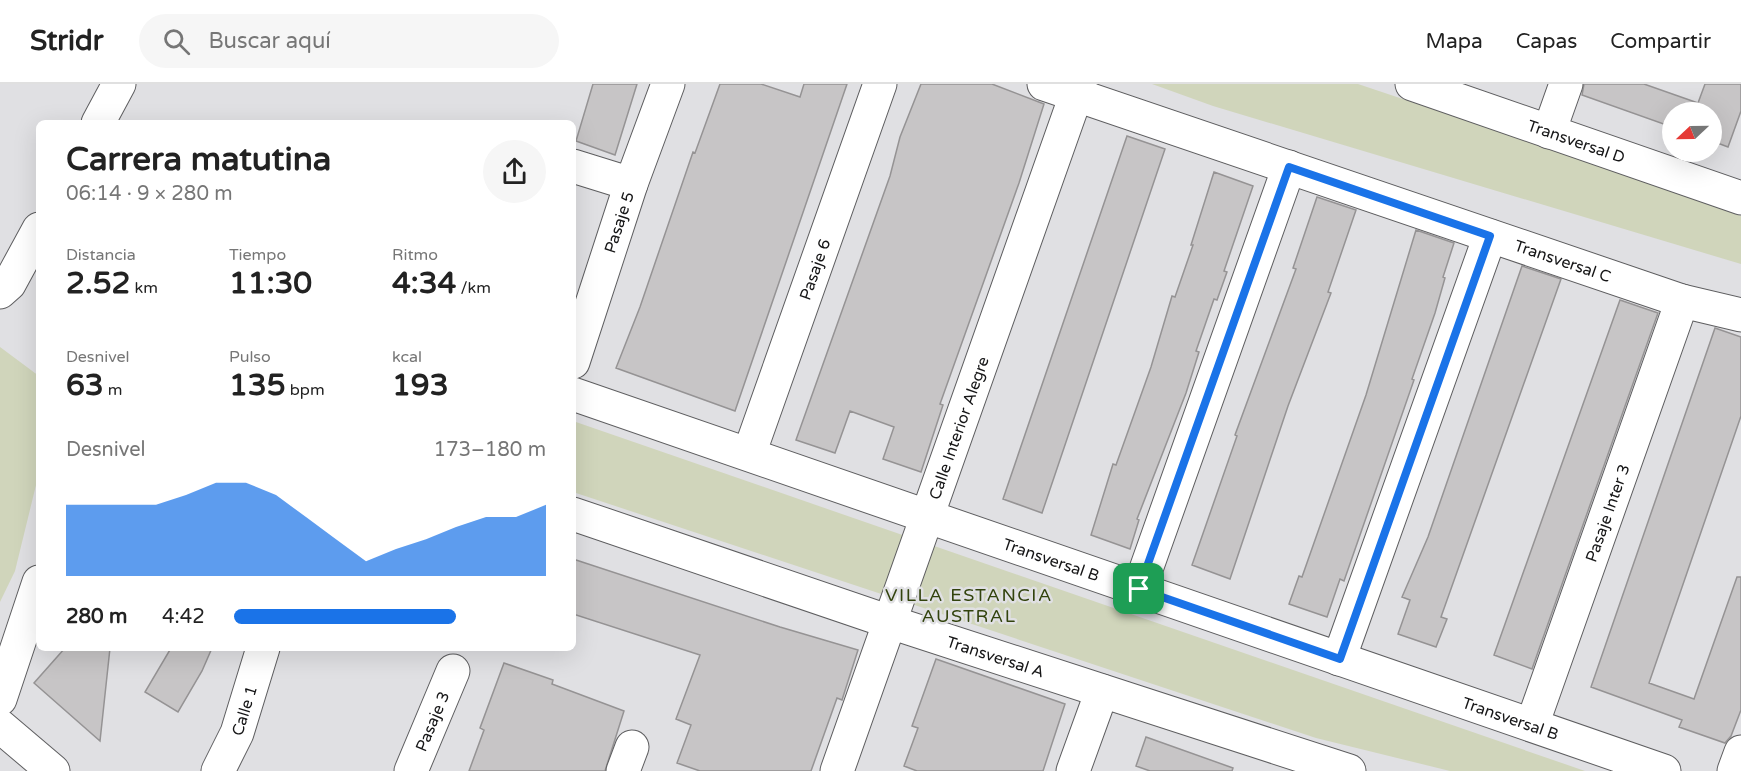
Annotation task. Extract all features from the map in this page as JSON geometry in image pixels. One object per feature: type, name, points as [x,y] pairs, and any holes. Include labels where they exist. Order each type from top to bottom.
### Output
[{"type":"street","points":[[100,120],[119,84]]},
{"type":"street","name":"Pasaje 5","points":[[576,353],[631,184],[668,84]]},
{"type":"street","name":"Pasaje 6","points":[[748,454],[880,84]]},
{"type":"street","name":"Transversal C","points":[[1044,84],[1078,89],[1289,167],[1490,236],[1682,301],[1741,315]]},
{"type":"street","name":"Transversal D","points":[[1412,84],[1741,198]]},
{"type":"street","points":[[1549,132],[1566,84]]},
{"type":"street","name":"Calle Interior Alegre","points":[[837,771],[1078,89]]},
{"type":"street","points":[[576,167],[631,184]]},
{"type":"street","points":[[1139,589],[1289,167]]},
{"type":"street","points":[[0,292],[9,284],[36,234]]},
{"type":"street","points":[[1340,659],[1490,236]]},
{"type":"street","name":"Pasaje Inter 3","points":[[1532,725],[1682,301]]},
{"type":"street","name":"Transversal B","points":[[576,395],[1664,771]]},
{"type":"street","name":"Transversal A","points":[[576,515],[890,622],[1102,691],[1294,763],[1349,771]]},
{"type":"street","points":[[0,699],[36,591]]},
{"type":"street","name":"Calle 1","points":[[218,771],[237,733],[261,651]]},
{"type":"street","name":"Pasaje 3","points":[[411,771],[453,671]]},
{"type":"street","points":[[1073,771],[1102,691]]},
{"type":"street","points":[[0,726],[52,771]]},
{"type":"street","points":[[1734,771],[1741,752]]},
{"type":"green space","points":[[1152,84],[1358,84],[1662,186],[1741,216],[1741,264],[1213,106]]},
{"type":"green space","points":[[0,347],[36,374],[36,485],[15,571],[0,602]]},
{"type":"green space","points":[[576,422],[1585,771],[1450,771],[1316,738],[576,493]]},
{"type":"building","points":[[593,84],[637,84],[615,155],[576,141]]},
{"type":"building","points":[[720,84],[761,84],[800,97],[804,84],[847,84],[735,411],[616,368],[640,307],[693,152],[695,153]]},
{"type":"building","points":[[921,84],[992,84],[1044,104],[1019,183],[940,404],[943,405],[921,472],[883,459],[894,427],[850,411],[835,453],[796,440],[890,176],[900,137]]},
{"type":"building","points":[[1584,84],[1644,84],[1695,102],[1662,102],[1662,123],[1582,95]]},
{"type":"building","points":[[1705,84],[1741,84],[1741,111],[1728,147],[1722,145],[1722,102],[1698,102]]},
{"type":"building","points":[[1127,136],[1165,149],[1042,513],[1003,499]]},
{"type":"building","points":[[1214,172],[1253,186],[1224,271],[1227,272],[1217,300],[1214,299],[1196,351],[1199,352],[1186,393],[1137,519],[1139,520],[1130,549],[1091,535],[1113,464],[1116,465],[1151,367],[1172,296],[1175,297],[1193,245],[1191,245]]},
{"type":"building","points":[[1317,197],[1356,210],[1328,292],[1331,293],[1288,406],[1230,579],[1192,565],[1237,436],[1235,435],[1296,269],[1293,268]]},
{"type":"building","points":[[1416,230],[1454,243],[1435,313],[1412,379],[1414,380],[1344,581],[1340,579],[1327,617],[1289,604],[1299,576],[1302,577],[1366,395]]},
{"type":"building","points":[[1522,266],[1561,279],[1441,617],[1447,619],[1436,647],[1398,634],[1410,600],[1402,597],[1428,537]]},
{"type":"building","points":[[1620,300],[1658,313],[1532,669],[1494,655]]},
{"type":"building","points":[[1715,328],[1741,337],[1741,416],[1649,683],[1694,699],[1737,577],[1741,577],[1741,710],[1731,736],[1725,743],[1679,727],[1682,720],[1591,687]]},
{"type":"building","points":[[576,560],[780,627],[858,650],[842,700],[837,698],[811,771],[700,771],[677,763],[691,725],[676,719],[700,655],[576,615]]},
{"type":"building","points":[[62,651],[110,651],[100,741],[34,683]]},
{"type":"building","points":[[169,651],[211,651],[178,712],[145,692]]},
{"type":"building","points":[[936,659],[1065,704],[1043,771],[917,771],[904,766],[918,728],[912,726]]},
{"type":"building","points":[[504,663],[553,680],[552,684],[624,711],[605,771],[469,771],[484,730],[480,728]]},
{"type":"building","points":[[1146,737],[1233,768],[1232,771],[1150,771],[1136,766]]},
{"type":"district","name":"VILLA ESTANCIA AUSTRAL","points":[[969,605]]},
{"type":"route","points":[[1289,167],[1490,236],[1340,659],[1139,589],[1289,167]]}]
